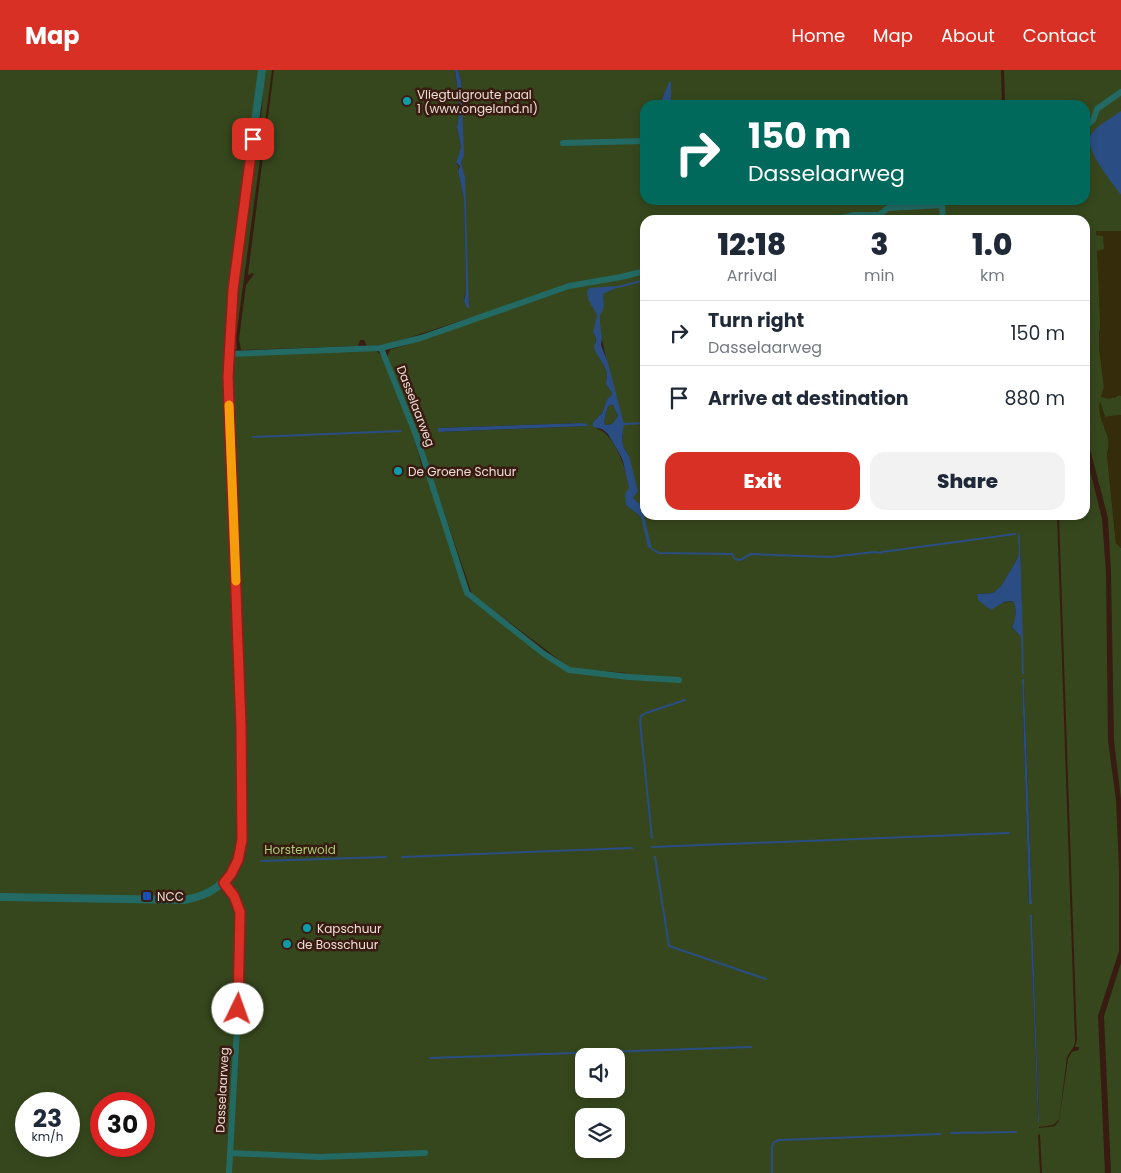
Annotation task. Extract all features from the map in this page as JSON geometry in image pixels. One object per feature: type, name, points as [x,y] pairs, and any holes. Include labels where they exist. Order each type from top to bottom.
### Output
[{"type":"street","points":[[0,898],[184,900],[203,896],[224,883],[238,860],[242,840],[241,727],[228,354],[233,290],[262,70]]},
{"type":"street","points":[[1090,123],[1097,109],[1121,92]]},
{"type":"street","points":[[563,143],[640,141]]},
{"type":"street","points":[[854,215],[879,214],[888,208],[915,205]]},
{"type":"street","points":[[228,354],[381,348],[420,338],[569,286],[640,272]]},
{"type":"street","name":"Dasselaarweg","points":[[381,348],[416,435],[467,593],[544,654],[569,670],[629,677],[679,680]]},
{"type":"street","name":"Dasselaarweg","points":[[224,883],[234,896],[240,912],[241,931],[240,991],[228,1173]]},
{"type":"street","points":[[230,1153],[320,1157],[425,1153]]},
{"type":"green space","name":"Horsterwold","points":[[0,70],[259,70],[230,292],[225,353],[376,351],[381,355],[414,436],[422,468],[426,470],[467,597],[553,662],[573,671],[627,679],[626,673],[570,668],[472,594],[421,445],[387,358],[390,350],[412,343],[469,318],[390,344],[367,346],[364,340],[360,340],[358,346],[241,350],[239,339],[246,285],[254,274],[248,274],[274,70],[455,70],[460,108],[457,127],[461,147],[456,164],[459,166],[458,171],[464,200],[466,291],[464,298],[467,308],[464,175],[461,163],[462,159],[461,79],[458,70],[1001,70],[1002,100],[640,100],[640,205],[1090,205],[1090,100],[1005,100],[1004,70],[1121,70],[1121,330],[1099,331],[1099,347],[1104,386],[1114,398],[1119,395],[1121,396],[1121,415],[1105,417],[1101,405],[1103,423],[1109,442],[1107,454],[1116,543],[1121,548],[1121,799],[1114,741],[1111,572],[1108,518],[1090,449],[1090,215],[640,215],[640,515],[633,498],[635,494],[628,454],[622,440],[623,433],[598,322],[593,333],[596,337],[595,350],[607,373],[606,384],[612,393],[607,399],[602,413],[593,422],[597,429],[609,437],[619,454],[629,489],[626,505],[640,516],[640,520],[1057,520],[1075,1042],[1067,1057],[1059,1120],[1053,1125],[1039,1128],[1055,1126],[1059,1121],[1068,1059],[1072,1052],[1079,1050],[1079,1047],[1075,1047],[1077,1040],[1059,520],[1090,520],[1090,470],[1102,519],[1106,572],[1108,741],[1116,800],[1119,869],[1119,951],[1098,1016],[1105,1173],[1042,1173],[1040,1134],[1038,1135],[1040,1173],[0,1173]],"holes":[[[582,423],[588,426],[438,432],[438,428]],[[1019,536],[1022,615],[1020,636],[1012,627],[1015,614],[1013,601],[997,604],[977,594],[993,593],[1001,586],[1019,554]],[[1022,679],[1024,679],[1032,904],[1029,904]],[[1032,915],[1039,1121],[1032,968]]]},
{"type":"green space","points":[[264,70],[272,70],[236,338],[237,350],[232,345],[233,308],[256,134],[262,110]]},
{"type":"green space","points":[[613,405],[618,416],[612,424],[605,425],[608,406]]},
{"type":"green space","points":[[1121,963],[1121,1173],[1111,1173],[1104,1016]]},
{"type":"sand","points":[[1096,231],[1121,231],[1121,396],[1109,399],[1101,397],[1104,386],[1099,347],[1097,251],[1104,249],[1103,236],[1096,235]]},
{"type":"sand","points":[[1100,401],[1105,417],[1121,415],[1121,548],[1116,543],[1107,454],[1109,445],[1107,432],[1100,415]]},
{"type":"water","points":[[455,70],[458,70],[461,80],[464,155],[461,163],[465,177],[469,308],[467,308],[464,301],[466,291],[464,200],[458,171],[460,166],[456,163],[461,147],[457,127],[460,108]]},
{"type":"water","points":[[669,82],[671,82],[671,100],[662,100]]},
{"type":"water","points":[[1121,111],[1121,195],[1094,156],[1090,139],[1095,130]]},
{"type":"water","points":[[618,287],[603,294],[604,306],[600,316],[601,345],[608,363],[624,424],[622,440],[629,456],[638,491],[633,498],[640,504],[640,516],[626,505],[625,494],[629,488],[623,461],[619,453],[608,434],[602,429],[593,427],[593,422],[602,413],[607,399],[612,393],[606,384],[607,373],[595,351],[596,339],[593,333],[597,315],[588,299],[587,291],[590,288]],"holes":[[[613,405],[618,416],[612,424],[605,425],[604,422],[608,406]]]},
{"type":"water","points":[[582,423],[588,426],[438,432],[438,428]]},
{"type":"water","points":[[642,520],[645,520],[652,549],[648,547]]},
{"type":"water","points":[[1018,533],[1020,539],[1024,674],[1022,674],[1021,637],[1012,627],[1015,614],[1013,601],[1004,602],[991,610],[978,600],[977,594],[993,593],[1001,586],[1019,554]]},
{"type":"water","points":[[1022,679],[1024,679],[1032,904],[1029,904]]},
{"type":"water","points":[[1030,915],[1032,915],[1039,1122],[1038,1122]]},
{"type":"waterway","points":[[618,287],[640,281]]},
{"type":"waterway","points":[[624,424],[640,423]]},
{"type":"waterway","points":[[253,437],[401,431]]},
{"type":"waterway","points":[[652,549],[659,553],[732,554],[735,559],[740,560],[751,554],[830,557],[881,553],[1015,534]]},
{"type":"waterway","points":[[652,838],[640,722],[641,716],[685,700]]},
{"type":"waterway","points":[[652,847],[1009,833]]},
{"type":"waterway","points":[[402,857],[632,848]]},
{"type":"waterway","points":[[261,861],[386,857]]},
{"type":"waterway","points":[[655,857],[669,946],[766,979]]},
{"type":"waterway","points":[[430,1058],[751,1047]]},
{"type":"waterway","points":[[951,1133],[1016,1132]]},
{"type":"waterway","points":[[772,1173],[772,1146],[774,1142],[779,1140],[940,1134]]},
{"type":"slow traffic","points":[[229,405],[236,581]]},
{"type":"place","name":"Vliegtuigroute paal 1 (www.ongeland.nl)","points":[[407,101]]},
{"type":"place","name":"De Groene Schuur","points":[[398,471]]},
{"type":"place","name":"NCC","points":[[147,896]]},
{"type":"place","name":"Kapschuur","points":[[307,928]]},
{"type":"place","name":"de Bosschuur","points":[[287,944]]},
{"type":"route","points":[[238,1009],[240,991],[240,912],[234,896],[224,883],[238,860],[242,840],[241,727],[228,377],[233,290],[253,139]]}]
